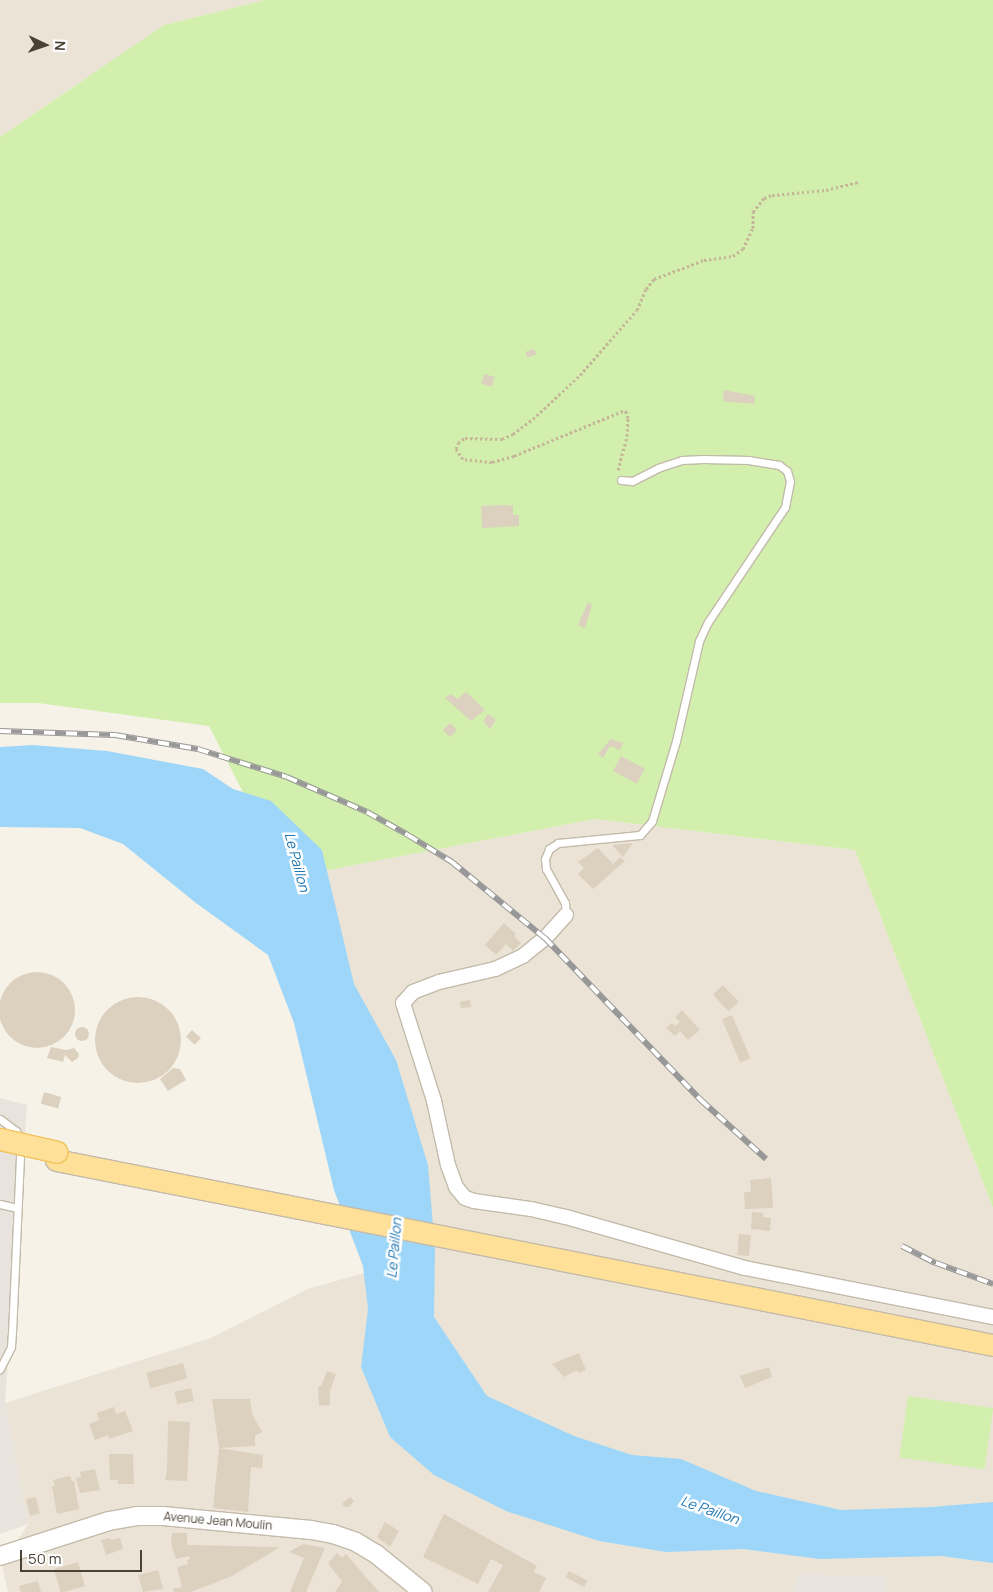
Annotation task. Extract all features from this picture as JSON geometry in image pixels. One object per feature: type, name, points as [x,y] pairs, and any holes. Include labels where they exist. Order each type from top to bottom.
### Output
[{"type":"main road","points":[[0,1139],[56,1156]]},
{"type":"main road","points":[[0,1149],[56,1156],[493,1242],[993,1345]]},
{"type":"main road","points":[[493,1242],[993,1334]]},
{"type":"street","points":[[566,915],[523,956],[495,969],[439,982],[413,992],[404,1003],[434,1101],[448,1165],[456,1187],[465,1198],[566,1217],[745,1268],[993,1317]]},
{"type":"street","name":"Avenue Jean Moulin","points":[[0,1556],[109,1521],[137,1516],[163,1516],[311,1530],[333,1534],[356,1542],[376,1554],[423,1592]]},
{"type":"lane","points":[[566,915],[565,903],[546,869],[545,858],[549,849],[558,843],[640,835],[652,821],[676,741],[699,642],[708,622],[785,507],[790,481],[787,471],[779,465],[749,460],[704,459],[682,460],[658,468],[632,482],[621,480]]},
{"type":"lane","points":[[0,1119],[12,1127],[18,1137],[20,1157],[12,1332],[10,1348],[0,1369]]},
{"type":"lane","points":[[0,1204],[17,1208]]},
{"type":"path","points":[[621,480],[618,470],[627,436],[628,418],[626,412],[622,410],[514,456],[492,462],[463,458],[456,449],[458,443],[465,438],[502,438],[513,434],[533,419],[580,375],[637,310],[646,289],[654,279],[704,260],[733,256],[743,249],[753,228],[753,212],[764,198],[772,195],[826,190],[859,182]]},
{"type":"shaded area","points":[[0,0],[265,0],[164,25],[0,137]]},
{"type":"shaded area","points":[[595,819],[855,850],[993,1208],[993,1592],[8,1592],[2,1566],[28,1524],[5,1403],[211,1338],[308,1289],[385,1267],[287,878]]},
{"type":"shaded area","points":[[0,1098],[27,1105],[5,1403],[28,1524],[0,1534]]},
{"type":"shaded area","points":[[797,1574],[885,1576],[885,1592],[794,1592]]},
{"type":"green space","points":[[265,0],[993,0],[993,1208],[855,850],[595,819],[287,878],[209,726],[38,703],[0,703],[0,137],[164,25]]},
{"type":"green space","points":[[908,1396],[993,1408],[985,1469],[899,1457]]},
{"type":"water","name":"Le Paillon","points":[[33,745],[107,751],[203,769],[233,789],[271,801],[322,850],[354,984],[396,1060],[428,1165],[435,1250],[434,1317],[487,1396],[574,1436],[632,1455],[681,1459],[756,1491],[841,1510],[931,1507],[993,1502],[993,1563],[941,1556],[820,1559],[743,1549],[666,1552],[599,1541],[506,1511],[434,1475],[390,1437],[361,1367],[368,1309],[363,1266],[334,1190],[294,1023],[268,955],[196,903],[123,844],[80,828],[0,827],[0,747]]},
{"type":"building","points":[[534,349],[536,355],[527,357],[525,352]]},
{"type":"building","points":[[484,374],[495,377],[492,387],[481,384]]},
{"type":"building","points":[[724,390],[755,396],[754,404],[723,401]]},
{"type":"building","points":[[481,506],[513,506],[513,515],[519,515],[519,526],[482,528]]},
{"type":"building","points":[[588,602],[592,605],[585,628],[578,625]]},
{"type":"building","points":[[466,692],[485,710],[471,721],[445,698],[451,694],[457,699]]},
{"type":"building","points":[[488,714],[496,720],[490,729],[483,721]]},
{"type":"building","points":[[450,723],[457,730],[450,737],[443,730]]},
{"type":"building","points":[[611,739],[623,743],[620,750],[610,746],[603,758],[598,754]]},
{"type":"building","points":[[621,756],[645,769],[637,784],[613,771]]},
{"type":"building","points":[[633,843],[623,857],[612,845]]},
{"type":"building","points":[[598,848],[613,864],[620,857],[625,861],[593,889],[578,874],[584,868],[578,862]]},
{"type":"building","points":[[504,923],[516,934],[514,936],[521,943],[513,951],[506,944],[496,955],[485,945]]},
{"type":"building","points":[[37,972],[51,975],[64,983],[72,996],[75,1010],[72,1024],[64,1037],[51,1045],[37,1048],[23,1045],[10,1037],[2,1024],[-1,1010],[2,996],[10,983],[23,975]]},
{"type":"building","points":[[723,985],[739,1002],[728,1011],[713,995]]},
{"type":"building","points":[[138,997],[154,1000],[162,1004],[174,1016],[178,1024],[181,1040],[178,1056],[174,1064],[162,1076],[154,1080],[138,1083],[122,1080],[114,1076],[102,1064],[98,1056],[95,1040],[98,1024],[102,1016],[114,1004],[122,1000]]},
{"type":"building","points":[[470,1000],[471,1007],[461,1008],[460,1002]]},
{"type":"building","points":[[682,1010],[700,1030],[688,1040],[680,1031],[675,1036],[666,1028],[672,1023],[675,1026],[680,1022],[675,1017]]},
{"type":"building","points":[[732,1015],[750,1058],[740,1063],[722,1019]]},
{"type":"building","points":[[82,1027],[87,1029],[89,1034],[87,1039],[82,1041],[77,1039],[75,1034],[77,1029]]},
{"type":"building","points":[[192,1030],[201,1038],[195,1045],[186,1037]]},
{"type":"building","points":[[51,1047],[66,1050],[74,1048],[79,1054],[78,1058],[72,1062],[65,1055],[63,1062],[47,1058]]},
{"type":"building","points":[[173,1068],[180,1069],[186,1080],[168,1091],[160,1079]]},
{"type":"building","points":[[44,1092],[61,1097],[58,1108],[41,1104]]},
{"type":"building","points":[[771,1178],[773,1208],[745,1209],[744,1192],[751,1192],[750,1180]]},
{"type":"building","points":[[752,1212],[763,1213],[763,1217],[771,1218],[770,1231],[751,1229]]},
{"type":"building","points":[[739,1234],[751,1235],[749,1256],[737,1255]]},
{"type":"building","points":[[579,1353],[586,1370],[579,1373],[577,1370],[564,1377],[552,1364]]},
{"type":"building","points":[[183,1363],[187,1378],[150,1388],[146,1373]]},
{"type":"building","points":[[769,1367],[772,1377],[745,1388],[740,1376]]},
{"type":"building","points":[[327,1371],[336,1374],[330,1391],[330,1405],[319,1406],[318,1387],[321,1386]]},
{"type":"building","points":[[191,1388],[194,1401],[177,1404],[174,1392]]},
{"type":"building","points":[[212,1399],[250,1399],[252,1414],[262,1432],[255,1436],[255,1446],[219,1448]]},
{"type":"building","points":[[114,1407],[116,1414],[125,1411],[133,1431],[109,1439],[108,1435],[95,1440],[89,1424],[99,1420],[97,1413]]},
{"type":"building","points":[[168,1421],[190,1422],[187,1481],[165,1480],[167,1471]]},
{"type":"building","points":[[219,1448],[263,1455],[262,1468],[251,1467],[248,1512],[213,1508]]},
{"type":"building","points":[[109,1454],[133,1454],[134,1484],[118,1484],[118,1480],[110,1480]]},
{"type":"building","points":[[95,1469],[100,1490],[80,1493],[76,1478],[81,1477],[80,1472]]},
{"type":"building","points":[[70,1476],[72,1481],[74,1481],[79,1509],[57,1514],[52,1486],[55,1486],[53,1480]]},
{"type":"building","points":[[36,1497],[40,1514],[30,1516],[26,1499]]},
{"type":"building","points":[[350,1497],[354,1501],[349,1507],[345,1507],[342,1504]]},
{"type":"building","points":[[444,1514],[537,1566],[534,1572],[546,1578],[539,1592],[488,1592],[503,1565],[491,1559],[478,1584],[423,1557]]},
{"type":"building","points":[[385,1522],[399,1531],[390,1547],[377,1537]]},
{"type":"building","points":[[172,1533],[187,1533],[187,1545],[280,1547],[232,1576],[191,1592],[174,1592],[173,1589],[182,1587],[177,1567],[188,1564],[187,1560],[190,1559],[189,1556],[176,1559],[171,1543]]},
{"type":"building","points":[[110,1538],[111,1540],[120,1538],[123,1549],[106,1555],[101,1540]]},
{"type":"building","points":[[303,1544],[325,1548],[306,1592],[290,1592],[304,1558],[289,1552]]},
{"type":"building","points":[[337,1553],[342,1558],[346,1554],[379,1592],[335,1592],[342,1582],[328,1563]]},
{"type":"building","points":[[78,1562],[85,1586],[61,1592],[54,1569]]},
{"type":"building","points":[[158,1570],[163,1589],[143,1592],[138,1575]]},
{"type":"building","points":[[569,1571],[588,1581],[584,1587],[566,1577]]},
{"type":"building","points":[[38,1581],[41,1592],[21,1592],[19,1586]]},
{"type":"railway","points":[[0,731],[115,735],[198,749],[287,777],[367,812],[452,862],[545,938],[701,1100],[766,1159]]},
{"type":"railway","points":[[902,1246],[936,1263],[993,1284]]}]
